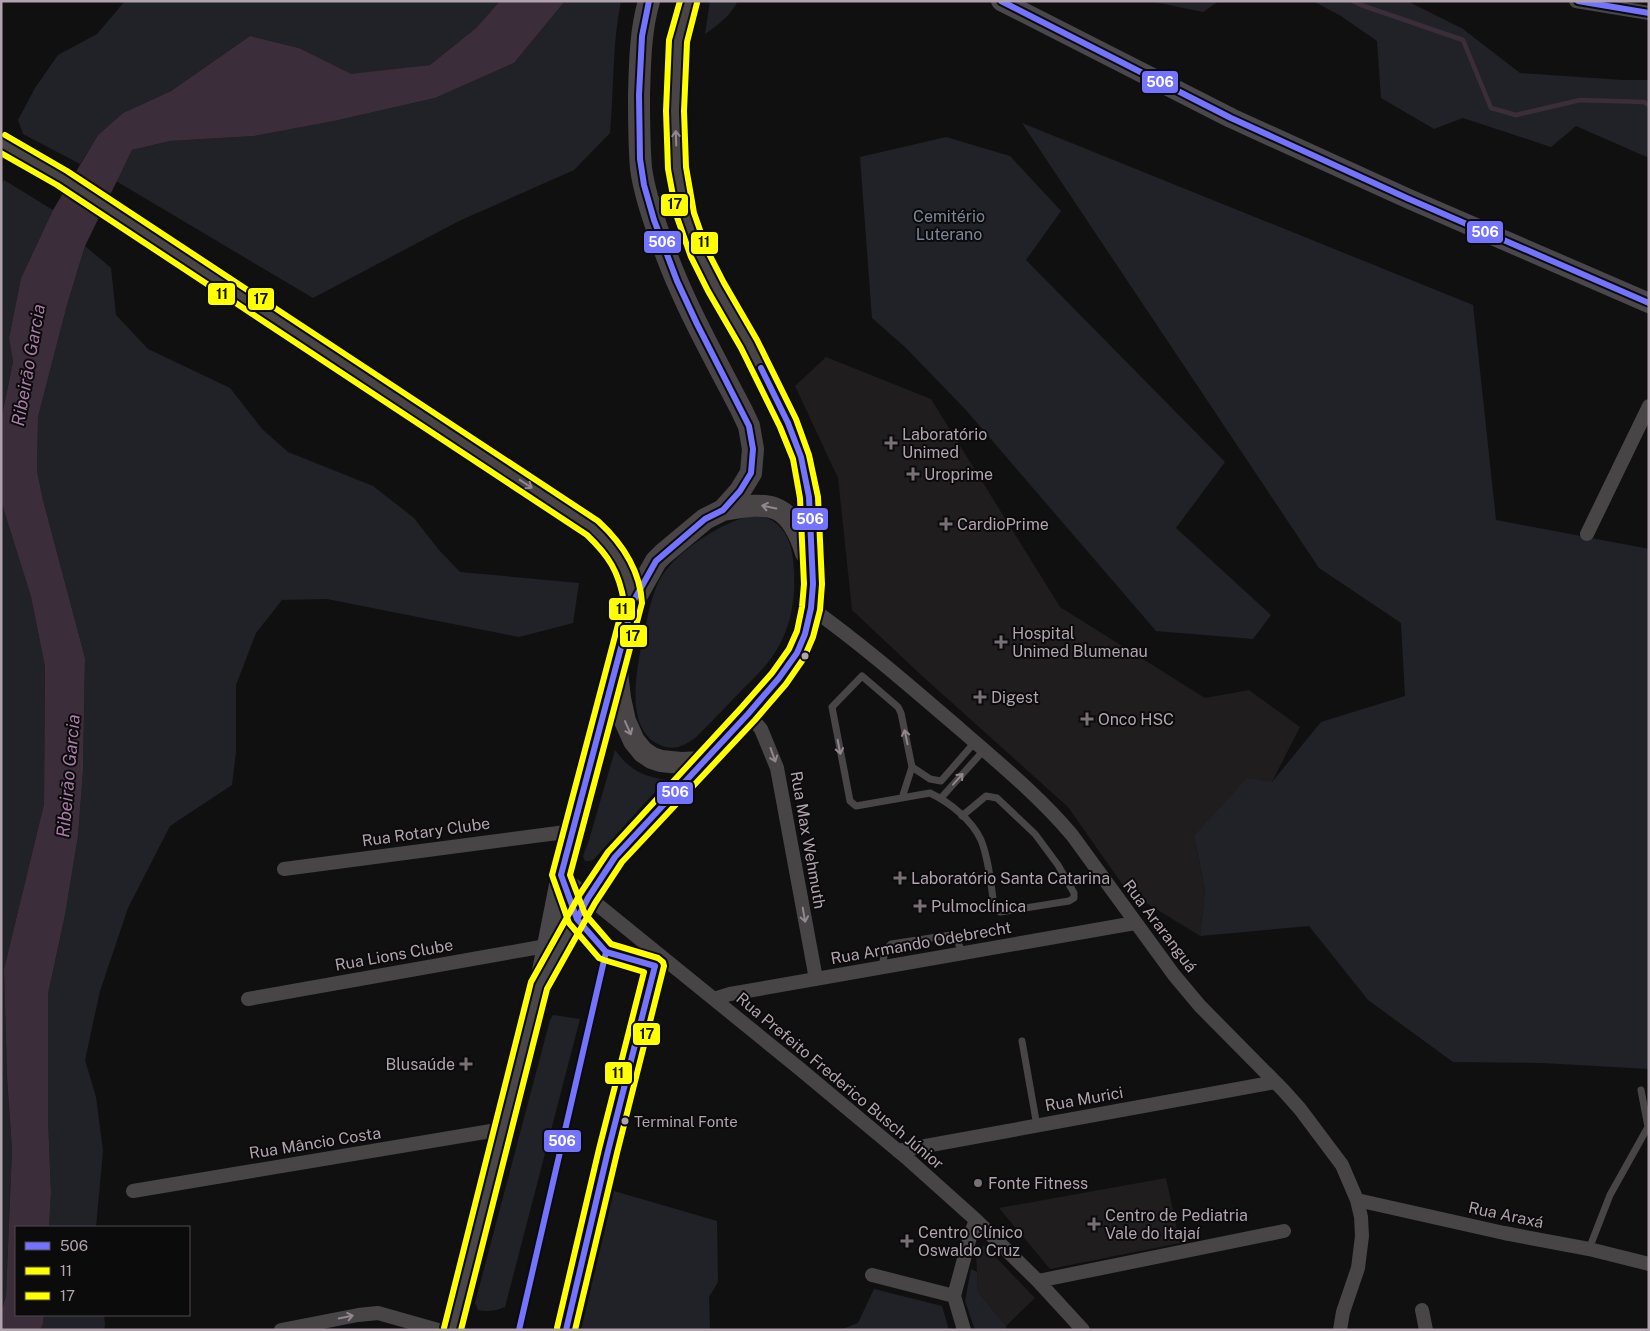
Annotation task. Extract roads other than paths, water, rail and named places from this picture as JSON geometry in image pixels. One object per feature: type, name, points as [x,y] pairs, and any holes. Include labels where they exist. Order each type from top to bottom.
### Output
[{"type":"main road","points":[[649,1],[643,27],[641,48],[639,122],[641,168],[648,202],[686,302],[741,409],[748,426],[753,449],[751,473],[740,491],[723,510]]},
{"type":"main road","points":[[540,986],[588,898],[615,857],[748,714],[779,678],[797,653],[805,634],[811,608],[812,573],[809,497],[802,457],[788,423],[749,344],[699,253],[686,215],[677,168],[675,111],[678,41],[689,1]]},
{"type":"main road","points":[[1000,1],[1231,118],[1409,199],[1649,302]]},
{"type":"main road","points":[[1,142],[62,178],[593,528],[619,557],[630,584],[633,602]]},
{"type":"main road","points":[[452,1330],[540,986],[546,946],[561,875],[633,602],[656,562],[705,519],[723,510],[752,505],[769,506],[783,511],[793,522],[801,538],[812,573]]},
{"type":"main road","points":[[616,663],[625,721],[634,741],[643,752],[661,761],[681,763],[704,762]]},
{"type":"street","points":[[1576,1],[1649,13]]},
{"type":"street","points":[[1587,534],[1649,406]]},
{"type":"street","name":"Rua Araranguá","points":[[811,608],[853,638],[1027,788],[1054,814],[1072,835],[1174,975],[1200,1006],[1300,1109],[1342,1164],[1357,1200],[1361,1217],[1358,1268],[1343,1312],[1340,1330]]},
{"type":"street","name":"Rua Max Wehmuth","points":[[748,714],[761,729],[778,768],[816,979]]},
{"type":"street","name":"Rua Rotary Clube","points":[[284,869],[573,831]]},
{"type":"street","name":"Rua Prefeito Frederico Busch Júnior","points":[[561,875],[898,1151],[976,1220],[1038,1281],[1083,1330]]},
{"type":"street","name":"Rua Armando Odebrecht","points":[[714,999],[730,994],[1135,923]]},
{"type":"street","name":"Rua Lions Clube","points":[[248,999],[546,946]]},
{"type":"street","name":"Rua Murici","points":[[898,1151],[1275,1082]]},
{"type":"street","name":"Rua Mâncio Costa","points":[[133,1191],[503,1129]]},
{"type":"street","name":"Rua Araxá","points":[[1357,1200],[1589,1249],[1649,1264]]},
{"type":"street","points":[[964,1330],[954,1296],[976,1220]]},
{"type":"street","points":[[1038,1281],[1284,1231]]},
{"type":"street","points":[[872,1275],[954,1296]]},
{"type":"street","points":[[1422,1310],[1426,1330]]},
{"type":"street","points":[[281,1330],[378,1313],[438,1330]]},
{"type":"lane","points":[[902,798],[912,767],[901,713],[898,707],[862,676],[832,707],[850,801],[856,806],[902,798],[930,793],[940,798],[962,816],[981,840],[991,882],[994,906],[1000,912],[1069,902],[1074,898],[1074,893],[1058,864],[1035,834],[997,798],[986,796],[962,816]]},
{"type":"lane","points":[[930,793],[979,746]]},
{"type":"lane","points":[[940,798],[979,746]]},
{"type":"lane","points":[[912,767],[930,779],[941,781]]},
{"type":"lane","points":[[561,875],[577,920],[606,952],[655,966],[608,1151],[566,1330]]},
{"type":"lane","points":[[882,967],[884,952],[891,944],[951,935],[956,939],[963,953]]},
{"type":"lane","points":[[519,1330],[606,952]]},
{"type":"lane","points":[[1022,1041],[1037,1126]]},
{"type":"lane","points":[[1589,1249],[1610,1195],[1648,1126],[1641,1090]]},
{"type":"water","name":"Ribeirão Garcia","points":[[500,1],[565,1],[514,63],[435,98],[334,121],[254,136],[170,141],[132,150],[85,246],[67,305],[38,417],[37,471],[85,658],[83,771],[78,836],[65,915],[48,994],[48,1118],[51,1193],[49,1226],[15,1226],[15,1316],[44,1316],[40,1330],[1,1330],[1,1312],[6,1296],[12,1150],[7,1077],[4,969],[44,804],[45,667],[31,597],[1,501],[1,420],[13,362],[9,338],[21,278],[53,210],[98,135],[123,113],[171,91],[250,36],[299,48],[351,74],[430,65],[476,28]]},
{"type":"waterway","points":[[1353,1],[1463,40],[1491,108],[1516,115],[1580,100],[1644,102],[1649,105]]},
{"type":"place","name":"Laboratório Unimed","points":[[891,443]]},
{"type":"place","name":"Uroprime","points":[[913,474]]},
{"type":"place","name":"CardioPrime","points":[[946,524]]},
{"type":"place","name":"Hospital Unimed Blumenau","points":[[1001,642]]},
{"type":"place","name":"Digest","points":[[980,697]]},
{"type":"place","name":"Onco HSC","points":[[1087,719]]},
{"type":"place","name":"Laboratório Santa Catarina","points":[[900,878]]},
{"type":"place","name":"Pulmoclínica","points":[[920,906]]},
{"type":"place","name":"Blusaúde","points":[[466,1064]]},
{"type":"place","name":"Terminal Fonte","points":[[625,1121]]},
{"type":"place","name":"Fonte Fitness","points":[[978,1183]]},
{"type":"place","name":"Centro de Pediatria Vale do Itajaí","points":[[1094,1224]]},
{"type":"place","name":"Centro Clínico Oswaldo Cruz","points":[[907,1241]]},
{"type":"park label","name":"Cemitério Luterano","points":[[949,225]]}]
